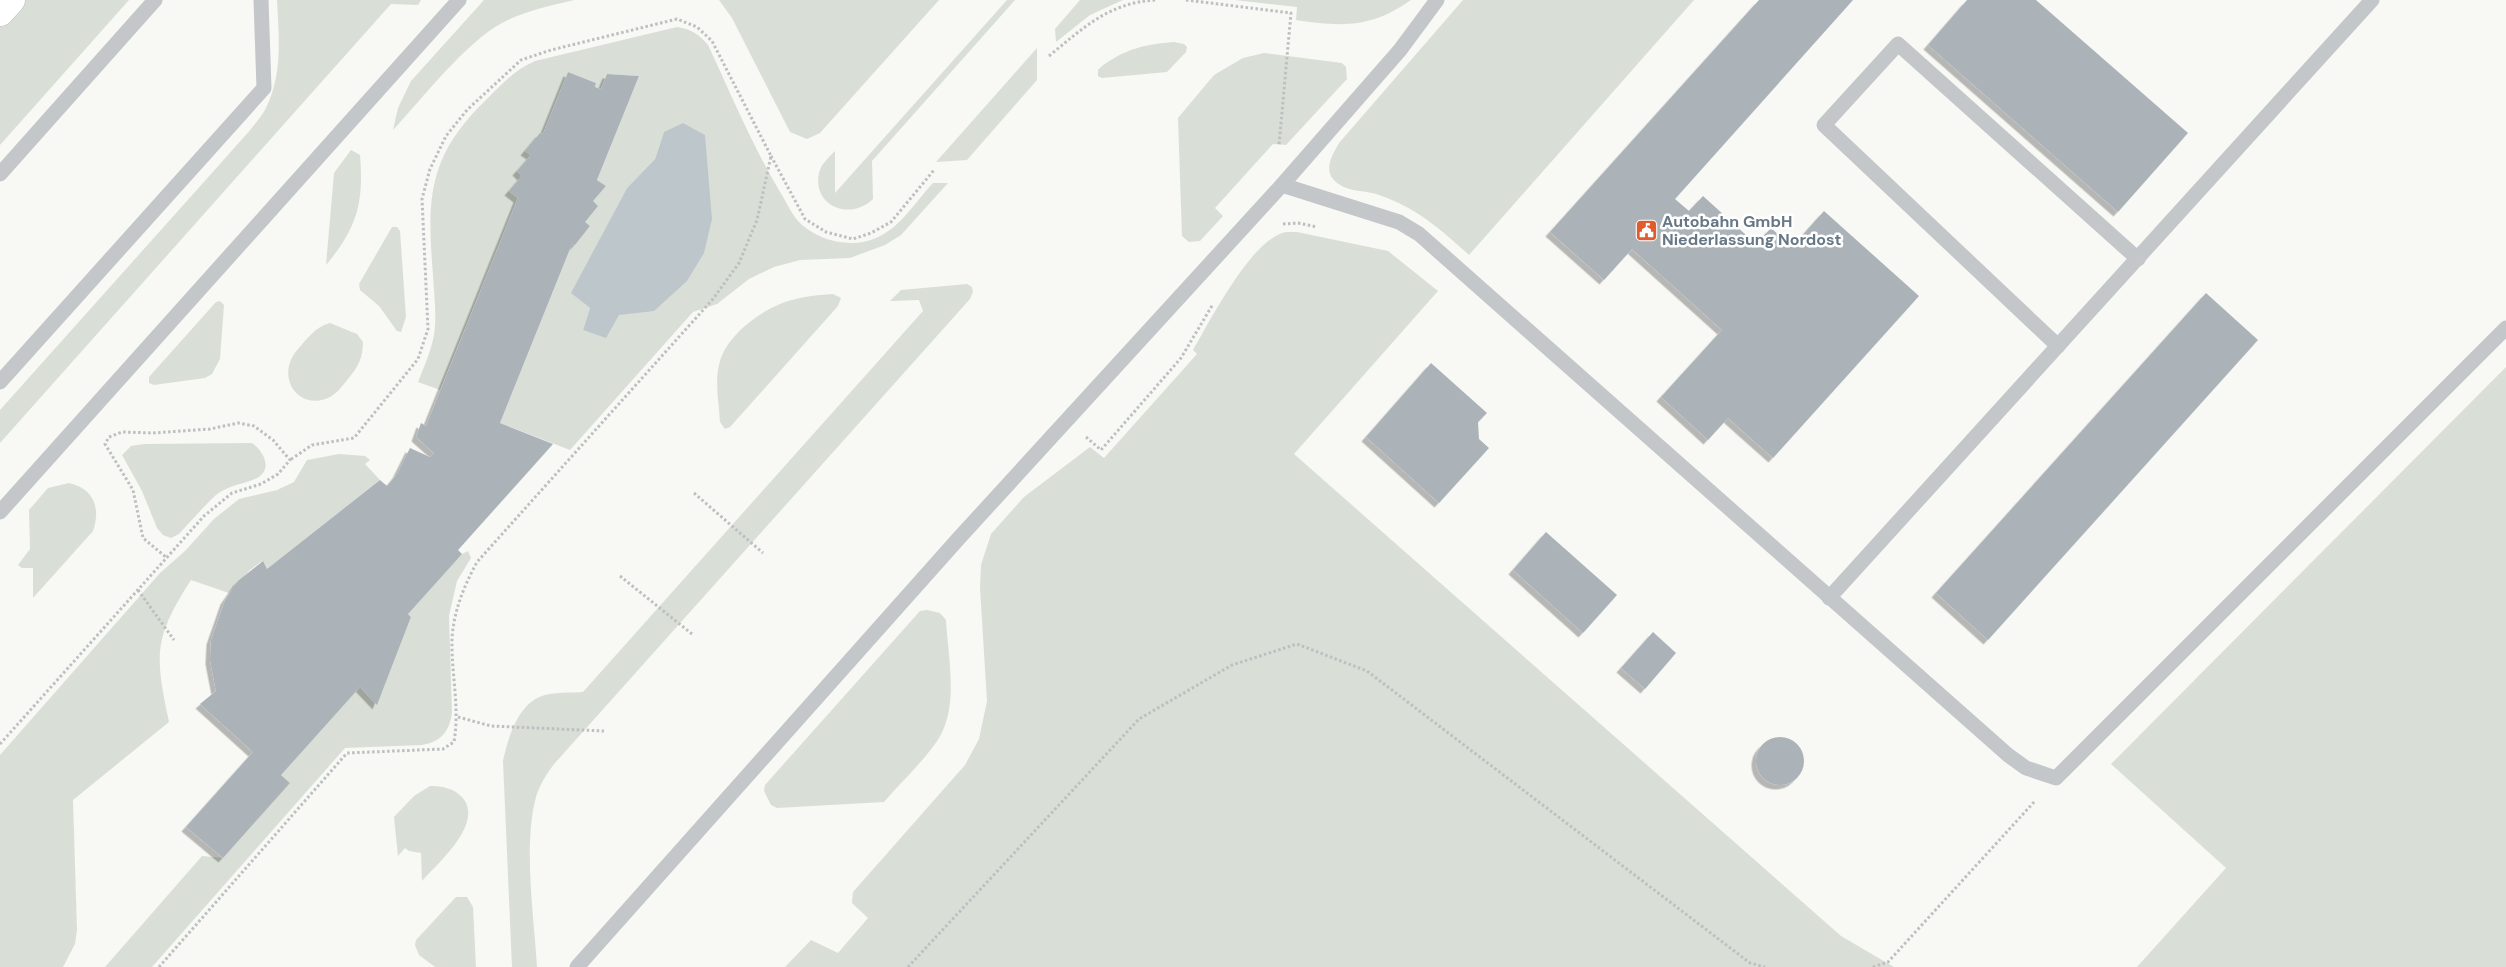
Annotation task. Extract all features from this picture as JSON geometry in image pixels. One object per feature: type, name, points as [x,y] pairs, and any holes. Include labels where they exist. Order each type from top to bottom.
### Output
[{"type":"highway","points":[[0,12],[11,0]]},
{"type":"lane","points":[[0,174],[155,0]]},
{"type":"lane","points":[[0,382],[264,88],[261,0]]},
{"type":"lane","points":[[0,512],[459,0]]},
{"type":"lane","points":[[577,967],[1066,420],[1282,185],[1400,50],[1437,0]]},
{"type":"lane","points":[[1829,598],[2372,0]]},
{"type":"lane","points":[[2058,346],[1824,125],[1898,44],[2138,259]]},
{"type":"lane","points":[[1282,185],[1399,222],[1419,234],[2008,755],[2026,768],[2056,778],[2506,328]]},
{"type":"path","points":[[1049,56],[1096,17],[1136,1],[1156,0]]},
{"type":"path","points":[[1186,0],[1291,13],[1280,145],[1273,152]]},
{"type":"path","points":[[0,744],[204,516],[232,492],[261,484],[278,474],[290,460],[312,444],[354,438],[418,359],[428,329],[422,199],[430,169],[446,136],[467,110],[521,60],[551,50],[677,19],[697,27],[712,41],[805,219],[826,232],[853,239],[872,233],[891,222],[934,170]]},
{"type":"path","points":[[159,967],[348,754],[443,749],[454,742],[458,717],[452,639],[456,610],[464,586],[477,562],[713,299],[739,263],[757,220],[771,156]]},
{"type":"path","points":[[1242,228],[1258,241],[1273,228],[1284,224],[1298,223],[1326,229]]},
{"type":"path","points":[[1066,420],[1101,450],[1181,358],[1215,300]]},
{"type":"path","points":[[167,558],[144,538],[134,490],[105,444],[109,437],[122,432],[153,433],[210,429],[238,423],[254,426],[274,440],[290,460]]},
{"type":"path","points":[[694,493],[763,553]]},
{"type":"path","points":[[620,576],[692,634]]},
{"type":"path","points":[[138,590],[174,640]]},
{"type":"path","points":[[908,967],[1139,719],[1232,665],[1297,644],[1367,671],[1750,964],[1765,967]]},
{"type":"path","points":[[458,717],[491,726],[604,731]]},
{"type":"path","points":[[1873,967],[1888,962],[2056,778]]},
{"type":"shaded area","points":[[0,0],[129,0],[0,145]]},
{"type":"shaded area","points":[[277,0],[421,0],[418,5],[391,4],[0,443],[0,410],[242,139],[265,110],[271,97],[277,70],[279,42]]},
{"type":"shaded area","points":[[484,0],[574,0],[519,15],[488,32],[459,57],[393,130],[398,108],[411,81]]},
{"type":"shaded area","points":[[719,0],[939,0],[820,133],[807,139],[790,132],[732,18]]},
{"type":"shaded area","points":[[1007,0],[1015,0],[872,161],[873,199],[864,206],[853,209],[834,207],[827,201],[821,194],[818,184],[820,170],[828,158],[835,151],[835,193]]},
{"type":"shaded area","points":[[1080,0],[1123,0],[1090,15],[1056,42],[1055,29]]},
{"type":"shaded area","points":[[1235,0],[1411,0],[1383,16],[1356,23],[1328,24],[1296,20],[1297,7]]},
{"type":"shaded area","points":[[1463,0],[1694,0],[1469,255],[1437,227],[1415,212],[1376,194],[1342,186],[1333,179],[1329,170],[1330,161],[1339,143]]},
{"type":"shaded area","points":[[677,27],[694,33],[708,45],[760,156],[793,214],[806,228],[824,238],[845,243],[856,243],[876,238],[900,221],[933,183],[948,183],[901,235],[885,245],[850,258],[800,260],[774,267],[749,279],[717,304],[693,312],[570,450],[500,423],[572,244],[575,245],[590,226],[585,222],[593,201],[606,186],[597,180],[639,76],[607,74],[601,89],[595,87],[596,83],[568,72],[543,134],[540,133],[531,155],[517,171],[522,176],[518,198],[440,390],[418,382],[431,347],[435,328],[430,224],[435,181],[441,161],[466,121],[514,73],[535,61]],"holes":[[[664,132],[606,337],[583,330],[590,308],[572,293],[627,188],[655,159]]]},
{"type":"shaded area","points":[[1174,42],[1184,44],[1187,47],[1186,52],[1167,72],[1102,78],[1098,76],[1098,70],[1102,66],[1119,55],[1145,46]]},
{"type":"shaded area","points":[[1037,48],[1037,80],[967,160],[936,162]]},
{"type":"shaded area","points":[[1264,53],[1342,63],[1346,67],[1347,79],[1286,145],[1273,144],[1215,208],[1223,216],[1200,241],[1189,242],[1182,236],[1178,118],[1214,75],[1243,58]]},
{"type":"shaded area","points":[[683,123],[705,135],[712,219],[704,253],[687,281],[654,311],[619,315],[606,338],[583,330],[590,308],[571,293],[627,188],[655,159],[664,132]]},
{"type":"shaded area","points":[[351,150],[360,155],[361,187],[359,201],[356,214],[345,239],[326,265],[334,173]]},
{"type":"shaded area","points":[[392,227],[397,227],[400,231],[406,317],[401,332],[397,331],[379,306],[360,290],[359,284]]},
{"type":"shaded area","points":[[1286,232],[1297,232],[1388,251],[1438,291],[1294,454],[1841,936],[1894,967],[785,967],[811,940],[838,953],[868,918],[852,903],[853,892],[965,765],[979,739],[987,701],[980,588],[981,565],[991,534],[1024,497],[1090,447],[1104,458],[1197,354],[1193,350],[1233,282],[1246,264],[1273,238]]},
{"type":"shaded area","points":[[967,284],[972,287],[973,292],[970,299],[555,763],[547,775],[536,797],[530,837],[530,881],[537,967],[512,967],[503,761],[511,732],[521,713],[536,699],[545,695],[583,692],[923,311],[919,300],[890,301],[901,290]]},
{"type":"shaded area","points":[[833,294],[841,298],[838,306],[730,427],[725,429],[720,422],[717,376],[724,352],[736,334],[753,319],[771,308],[800,298]]},
{"type":"shaded area","points":[[220,301],[224,305],[220,359],[212,374],[205,378],[154,385],[149,383],[149,377],[216,302]]},
{"type":"shaded area","points":[[330,323],[357,334],[363,342],[361,358],[352,375],[334,395],[317,401],[307,400],[299,395],[289,380],[288,370],[291,359],[312,333]]},
{"type":"shaded area","points":[[2506,367],[2506,967],[2137,967],[2226,868],[2111,764]]},
{"type":"shaded area","points":[[252,443],[260,451],[265,461],[266,466],[261,475],[255,479],[230,487],[216,495],[179,534],[171,538],[163,535],[157,528],[142,491],[122,455],[131,446],[144,444]]},
{"type":"shaded area","points":[[339,454],[365,456],[370,460],[365,464],[380,480],[267,569],[262,561],[250,570],[229,593],[191,580],[170,618],[160,648],[161,680],[169,722],[73,800],[77,930],[75,944],[63,967],[0,967],[0,755],[160,573],[185,551],[214,519],[239,499],[277,490],[294,482],[307,460]]},
{"type":"shaded area","points":[[69,483],[78,486],[90,495],[96,507],[93,531],[33,598],[33,568],[22,568],[18,565],[30,549],[29,510],[48,488]]},
{"type":"shaded area","points":[[468,551],[471,558],[457,581],[449,616],[452,712],[447,730],[429,744],[345,748],[152,967],[105,967],[202,856],[223,858],[290,783],[281,775],[360,687],[377,704],[411,617],[408,614],[462,554]]},
{"type":"shaded area","points":[[927,610],[940,613],[946,620],[951,696],[945,725],[939,738],[927,754],[884,802],[777,808],[771,805],[764,791],[765,785],[920,611]]},
{"type":"shaded area","points":[[430,786],[447,788],[459,794],[468,807],[468,819],[457,842],[422,881],[421,853],[409,851],[405,848],[398,856],[394,817],[414,796]]},
{"type":"shaded area","points":[[456,897],[467,897],[473,907],[476,967],[435,967],[419,955],[415,945],[416,940]]},
{"type":"building","name":"Autobahn GmbH Niederlassung Nordost","points":[[1759,0],[1853,0],[1675,199],[1689,211],[1703,196],[1756,244],[1771,228],[1792,247],[1824,211],[1919,296],[1773,458],[1728,418],[1708,440],[1661,397],[1722,330],[1632,249],[1604,280],[1550,232]]},
{"type":"building","points":[[1967,0],[2036,0],[2188,133],[2118,212],[1928,45]]},
{"type":"building","points":[[568,72],[596,83],[595,87],[601,89],[607,74],[639,76],[597,180],[606,186],[593,201],[598,206],[585,222],[590,226],[575,245],[572,244],[500,423],[553,444],[458,550],[462,554],[408,614],[411,617],[377,705],[360,687],[281,775],[290,783],[223,858],[186,827],[253,752],[200,704],[216,691],[210,660],[211,640],[225,600],[238,581],[263,561],[267,569],[380,480],[387,486],[397,474],[410,448],[430,457],[434,453],[416,437],[421,423],[426,426],[518,198],[509,191],[522,176],[517,171],[531,155],[525,151],[540,133],[543,134]]},
{"type":"building","points":[[2206,293],[2258,340],[1988,640],[1936,593]]},
{"type":"building","points":[[1431,363],[1487,413],[1478,422],[1479,439],[1489,448],[1439,503],[1366,437]]},
{"type":"building","points":[[1546,532],[1617,595],[1583,633],[1513,570]]},
{"type":"building","points":[[1653,632],[1676,653],[1645,689],[1621,668]]},
{"type":"building","points":[[1775,737],[1785,737],[1797,744],[1804,756],[1804,766],[1797,778],[1785,785],[1775,785],[1767,781],[1760,774],[1756,766],[1756,756],[1760,748],[1767,741]]},
{"type":"place","name":"Autobahn GmbH Niederlassung Nordost","points":[[1646,230]]}]
